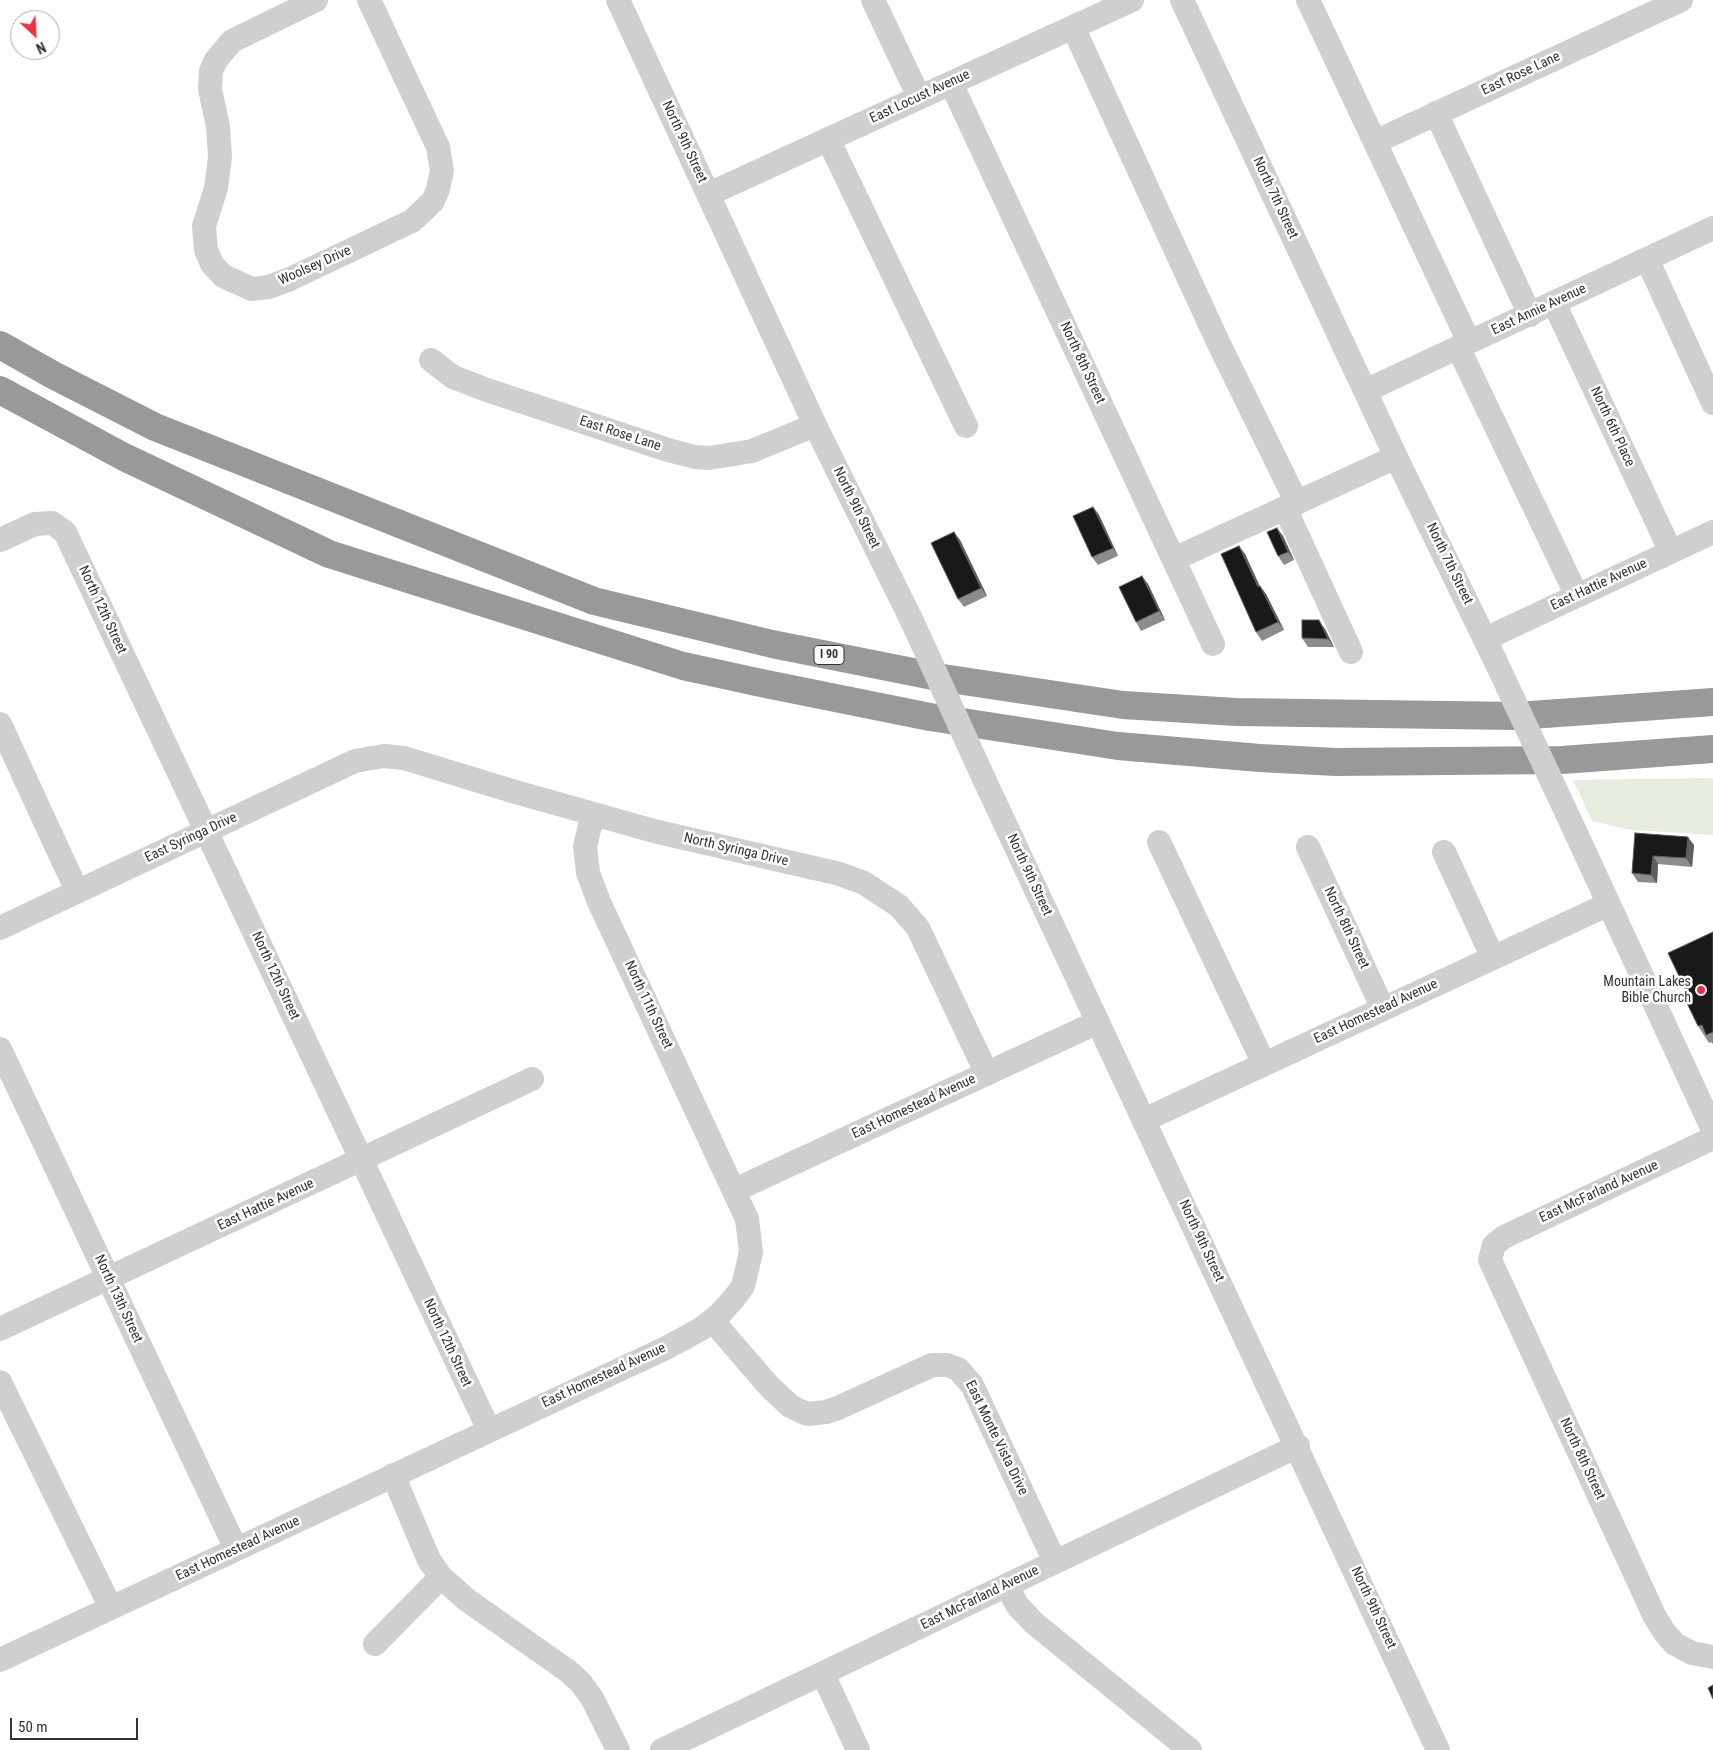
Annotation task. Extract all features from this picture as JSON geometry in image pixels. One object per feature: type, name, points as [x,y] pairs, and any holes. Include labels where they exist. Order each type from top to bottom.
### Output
[{"type":"highway","name":"I 90","points":[[0,345],[53,375],[155,427],[594,602],[772,644],[943,678],[1132,706],[1236,712],[1517,716],[1713,702]]},
{"type":"highway","points":[[0,390],[124,457],[329,554],[683,666],[766,684],[930,717],[1118,746],[1260,758],[1336,762],[1562,760],[1713,749]]},
{"type":"street","name":"Woolsey Drive","points":[[316,0],[232,40],[220,53],[211,71],[210,89],[218,127],[220,157],[216,188],[204,226],[205,243],[212,264],[217,271],[230,281],[252,288],[268,287],[290,279],[412,221],[433,201],[438,189],[442,171],[438,146],[369,0]]},
{"type":"street","name":"North 9th Street","points":[[618,0],[815,425],[911,619],[1438,1750]]},
{"type":"street","points":[[873,0],[919,97]]},
{"type":"street","name":"East Locust Avenue","points":[[709,194],[1132,0]]},
{"type":"street","name":"North 7th Street","points":[[1182,0],[1396,457],[1495,660],[1712,1128]]},
{"type":"street","points":[[1308,0],[1375,142],[1577,596]]},
{"type":"street","name":"East Rose Lane","points":[[1375,142],[1674,3]]},
{"type":"street","points":[[1073,27],[1291,506],[1351,652]]},
{"type":"street","name":"North 8th Street","points":[[951,83],[1213,644]]},
{"type":"street","points":[[1436,114],[1530,315]]},
{"type":"street","points":[[828,139],[966,426]]},
{"type":"street","name":"East Annie Avenue","points":[[1366,390],[1713,228]]},
{"type":"street","points":[[1647,260],[1713,403]]},
{"type":"street","name":"North 6th Place","points":[[1554,303],[1671,552]]},
{"type":"street","name":"East Rose Lane","points":[[431,360],[453,377],[487,390],[668,450],[695,457],[728,456],[752,451],[815,425]]},
{"type":"street","points":[[1174,559],[1396,457]]},
{"type":"street","name":"North 12th Street","points":[[0,540],[35,524],[52,523],[64,532],[489,1430]]},
{"type":"street","name":"East Hattie Avenue","points":[[1485,639],[1713,532]]},
{"type":"street","points":[[0,724],[77,891]]},
{"type":"street","name":"East Syringa Drive","points":[[0,928],[354,762],[384,756]]},
{"type":"street","name":"North Syringa Drive","points":[[384,756],[418,761],[654,831],[840,874],[864,883],[899,906],[918,928],[988,1074]]},
{"type":"street","name":"North 11th Street","points":[[593,814],[585,846],[588,873],[599,902],[735,1190]]},
{"type":"street","points":[[1159,842],[1264,1064]]},
{"type":"street","name":"North 8th Street","points":[[1308,847],[1383,1009]]},
{"type":"street","points":[[1444,852],[1493,958]]},
{"type":"street","name":"East Homestead Avenue","points":[[1144,1120],[1608,904]]},
{"type":"street","name":"East Homestead Avenue","points":[[0,1660],[666,1348],[712,1320],[736,1296],[743,1286],[751,1252],[747,1219],[735,1190],[1098,1022]]},
{"type":"street","name":"North 13th Street","points":[[0,1049],[236,1549]]},
{"type":"street","name":"East Hattie Avenue","points":[[0,1329],[532,1079]]},
{"type":"street","name":"East McFarland Avenue","points":[[1491,1253],[1494,1245],[1504,1237],[1712,1128]]},
{"type":"street","name":"North 8th Street","points":[[1491,1253],[1490,1260],[1499,1283],[1655,1617],[1675,1644],[1703,1655]]},
{"type":"street","name":"East Monte Vista Drive","points":[[712,1320],[768,1385],[796,1411],[807,1414],[826,1412],[838,1408],[932,1365],[947,1365],[958,1369],[972,1385],[1055,1562]]},
{"type":"street","points":[[0,1382],[111,1608]]},
{"type":"street","name":"East McFarland Avenue","points":[[662,1750],[1298,1446]]},
{"type":"street","points":[[393,1475],[429,1560],[440,1577],[467,1600],[568,1672],[581,1684],[592,1698],[618,1750]]},
{"type":"street","points":[[375,1644],[440,1577]]},
{"type":"street","points":[[1007,1585],[1017,1605],[1034,1624],[1190,1750]]},
{"type":"street","points":[[823,1674],[858,1750]]},
{"type":"shaded area","points":[[1713,778],[1713,835],[1631,830],[1592,821],[1573,780]]},
{"type":"building","points":[[1093,507],[1113,548],[1092,557],[1073,516]]},
{"type":"building","points":[[1277,528],[1288,552],[1278,556],[1267,532]]},
{"type":"building","points":[[954,532],[981,588],[958,599],[931,543]]},
{"type":"building","points":[[1239,546],[1258,587],[1260,586],[1278,622],[1256,632],[1221,554]]},
{"type":"building","points":[[1142,576],[1159,611],[1136,622],[1119,587]]},
{"type":"building","points":[[1302,620],[1319,620],[1328,639],[1302,638]]},
{"type":"building","points":[[1635,833],[1688,837],[1686,858],[1653,856],[1651,875],[1632,873]]},
{"type":"building","points":[[1713,932],[1713,1032],[1706,1035],[1702,1025],[1698,1026],[1683,995],[1687,993],[1668,953]]},
{"type":"building","points":[[1713,1685],[1713,1699],[1708,1688]]},
{"type":"place","name":"Mountain Lakes Bible Church","points":[[1701,990]]}]
